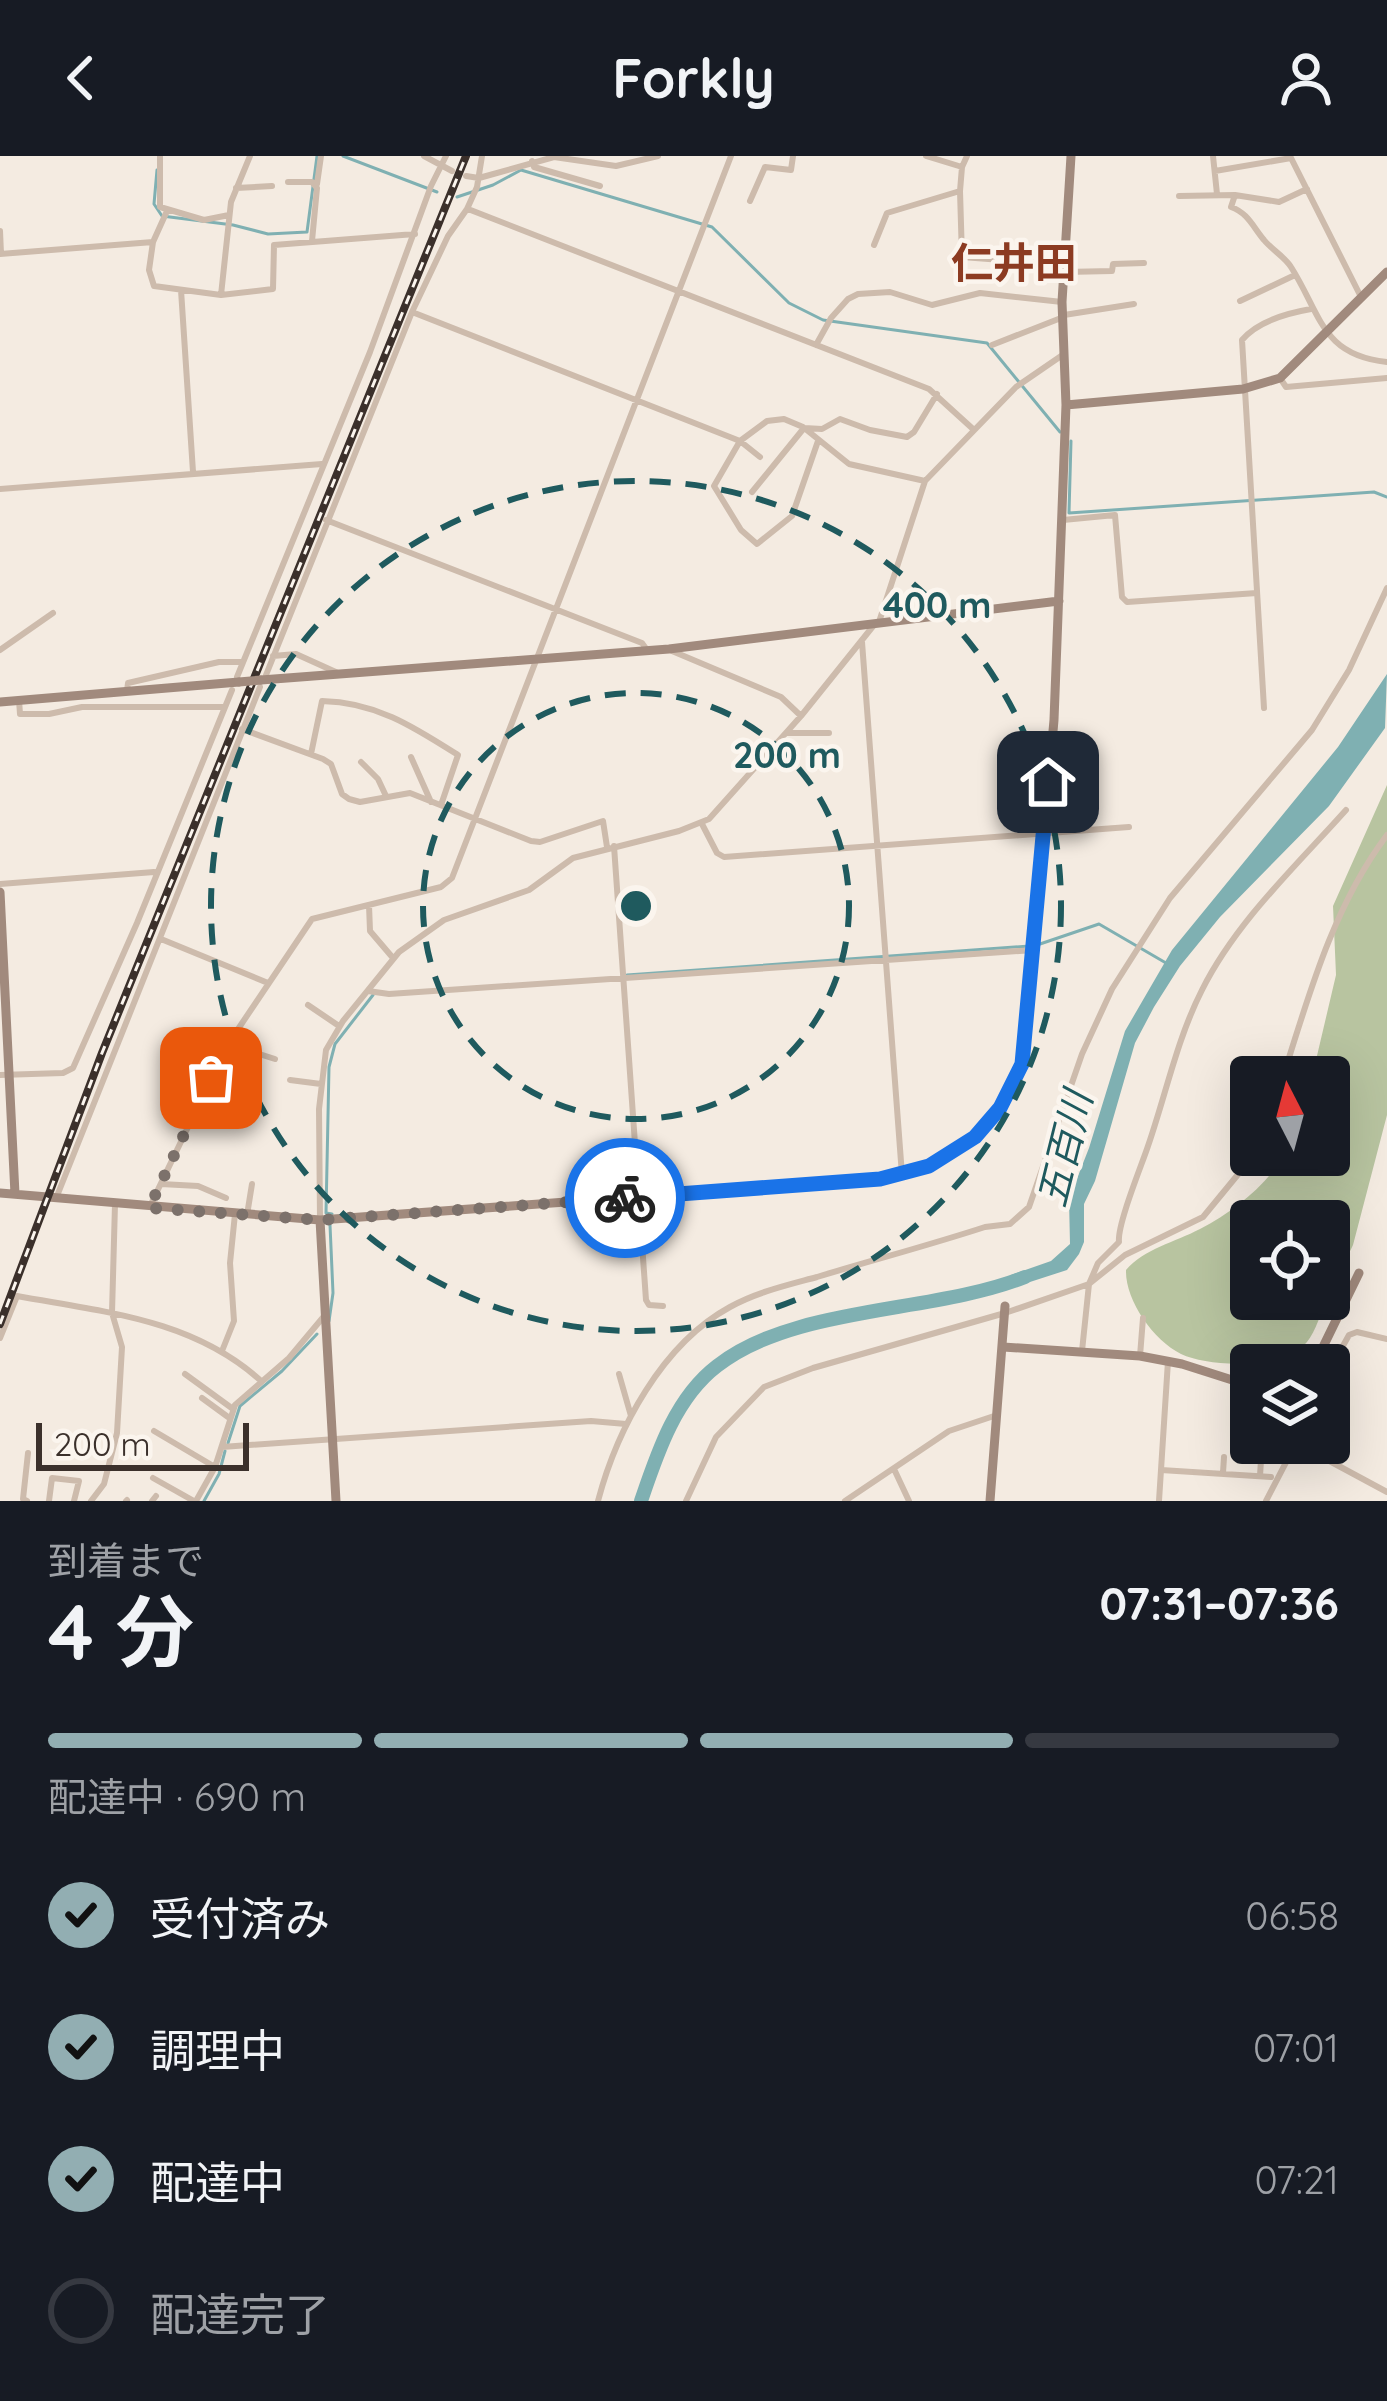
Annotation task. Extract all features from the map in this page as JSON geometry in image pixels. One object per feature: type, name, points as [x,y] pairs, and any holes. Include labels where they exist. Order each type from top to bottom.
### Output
[{"type":"street","points":[[160,156],[160,207],[204,220],[229,221]]},
{"type":"street","points":[[221,295],[229,221],[250,156]]},
{"type":"street","points":[[311,242],[321,156]]},
{"type":"street","points":[[424,156],[452,171]]},
{"type":"street","points":[[5,1075],[63,1073],[73,1067],[236,683],[446,156]]},
{"type":"street","points":[[56,1198],[326,520],[412,312],[448,236],[467,209],[482,156]]},
{"type":"street","points":[[477,183],[532,161],[569,158],[616,166],[658,156]]},
{"type":"street","points":[[149,1208],[227,1043],[312,919],[447,884],[731,156]]},
{"type":"street","points":[[750,200],[765,167],[791,170],[793,156]]},
{"type":"street","points":[[926,156],[962,166]]},
{"type":"street","points":[[967,156],[960,191],[962,257],[1112,271],[1113,264],[1144,263]]},
{"type":"street","points":[[1022,1080],[1054,720],[1071,156]]},
{"type":"street","points":[[1213,156],[1217,194]]},
{"type":"street","points":[[1215,171],[1249,160],[1291,157],[1360,295]]},
{"type":"street","points":[[532,161],[533,166],[600,186]]},
{"type":"street","points":[[466,176],[477,183]]},
{"type":"street","points":[[288,182],[312,182],[317,188]]},
{"type":"street","points":[[236,188],[272,186]]},
{"type":"street","points":[[1179,196],[1235,195],[1279,202],[1306,189]]},
{"type":"street","points":[[874,245],[887,214],[960,191]]},
{"type":"street","points":[[1235,195],[1232,207],[1243,211],[1295,275],[1326,332],[1354,357],[1387,362]]},
{"type":"street","points":[[467,209],[938,394],[973,429]]},
{"type":"street","points":[[167,211],[153,242],[152,284],[221,295],[269,292],[275,285],[272,247],[416,234]]},
{"type":"street","points":[[0,231],[1,254],[153,242]]},
{"type":"street","points":[[1066,405],[1243,389],[1280,378],[1387,272]]},
{"type":"street","points":[[1240,301],[1295,275]]},
{"type":"street","points":[[181,290],[194,473]]},
{"type":"street","points":[[816,345],[854,295],[881,292],[932,305],[980,293],[1063,302]]},
{"type":"street","points":[[992,345],[1064,316],[1134,304]]},
{"type":"street","points":[[1264,708],[1243,389],[1244,335],[1289,313],[1311,309]]},
{"type":"street","points":[[412,312],[740,441],[760,457]]},
{"type":"street","points":[[336,1501],[320,1220],[321,1084],[328,1043],[393,958],[444,920],[523,893],[573,858],[702,824],[715,815],[877,622],[925,481],[1020,384],[1066,354]]},
{"type":"street","points":[[1280,378],[1286,387],[1387,378]]},
{"type":"street","points":[[804,428],[822,429],[841,419],[870,430],[911,436],[938,394]]},
{"type":"street","points":[[818,441],[792,516],[757,544],[741,530],[714,489],[740,441],[771,419],[784,418],[804,428],[849,464],[925,481]]},
{"type":"street","points":[[752,492],[804,428]]},
{"type":"street","points":[[0,489],[322,464]]},
{"type":"street","points":[[1063,520],[1115,515],[1122,597],[1127,602],[1257,593]]},
{"type":"street","points":[[326,520],[642,643],[647,650]]},
{"type":"street","points":[[598,1501],[629,1420],[681,1347],[730,1306],[832,1272],[1010,1224],[1023,1215],[1037,1190],[1082,1054],[1112,989],[1170,898],[1312,730],[1349,670],[1387,588]]},
{"type":"street","points":[[0,702],[669,649],[1059,601]]},
{"type":"street","points":[[0,650],[53,614]]},
{"type":"street","points":[[862,642],[902,1174]]},
{"type":"street","points":[[669,649],[781,697],[801,716]]},
{"type":"street","points":[[273,656],[296,654],[341,674]]},
{"type":"street","points":[[127,691],[128,683],[218,662],[243,662]]},
{"type":"street","points":[[19,700],[20,715],[82,707],[224,707]]},
{"type":"street","points":[[311,754],[322,700],[363,705],[394,716],[458,755],[441,805]]},
{"type":"street","points":[[242,729],[331,764],[343,794],[360,802],[404,793],[537,842],[603,821],[610,846],[623,976],[646,1300],[649,1305],[663,1306]]},
{"type":"street","points":[[786,734],[829,733]]},
{"type":"street","points":[[411,757],[431,802]]},
{"type":"street","points":[[361,762],[378,779],[386,796]]},
{"type":"street","points":[[1082,1352],[1089,1284],[1098,1264],[1119,1242],[1117,1230],[1203,988],[1263,902],[1346,810]]},
{"type":"street","points":[[702,824],[724,857],[1129,826]]},
{"type":"street","points":[[1290,1056],[1336,926],[1364,865],[1387,835]]},
{"type":"street","points":[[154,872],[0,888],[4,1195],[320,1220],[902,1174],[938,1162],[975,1137],[1000,1108],[1022,1064]]},
{"type":"street","points":[[369,904],[370,931],[393,958]]},
{"type":"street","points":[[161,938],[268,983]]},
{"type":"street","points":[[368,991],[376,995],[1034,950]]},
{"type":"street","points":[[308,1005],[339,1026]]},
{"type":"street","points":[[227,1043],[274,1059]]},
{"type":"street","points":[[290,1080],[321,1084]]},
{"type":"street","points":[[686,1501],[716,1437],[764,1388],[813,1367],[1089,1284],[1125,1255],[1203,1217],[1237,1176]]},
{"type":"street","points":[[161,1184],[197,1186],[226,1198]]},
{"type":"street","points":[[222,1351],[234,1321],[230,1263],[252,1184]]},
{"type":"street","points":[[91,1501],[104,1484],[117,1432],[122,1347],[112,1313],[115,1204]]},
{"type":"street","points":[[1324,1344],[1359,1273]]},
{"type":"street","points":[[0,1338],[17,1296],[175,1328],[222,1351],[260,1380]]},
{"type":"street","points":[[990,1501],[1005,1310]]},
{"type":"street","points":[[153,1478],[195,1501],[215,1467],[233,1408],[304,1343],[325,1316]]},
{"type":"street","points":[[1140,1356],[1143,1318]]},
{"type":"street","points":[[1344,1344],[1357,1332],[1387,1340]]},
{"type":"street","points":[[1003,1347],[1140,1356],[1230,1379]]},
{"type":"street","points":[[1160,1501],[1168,1360]]},
{"type":"street","points":[[185,1374],[233,1408]]},
{"type":"street","points":[[620,1374],[629,1420]]},
{"type":"street","points":[[202,1399],[229,1418]]},
{"type":"street","points":[[845,1501],[950,1431],[998,1414]]},
{"type":"street","points":[[221,1447],[629,1420]]},
{"type":"street","points":[[154,1431],[215,1467]]},
{"type":"street","points":[[27,1501],[23,1499],[28,1453]]},
{"type":"street","points":[[1223,1474],[1224,1457]]},
{"type":"street","points":[[1260,1476],[1261,1464]]},
{"type":"street","points":[[1266,1501],[1285,1464]]},
{"type":"street","points":[[1335,1464],[1387,1492]]},
{"type":"street","points":[[894,1469],[908,1501]]},
{"type":"street","points":[[1162,1470],[1271,1477]]},
{"type":"street","points":[[49,1501],[52,1478],[79,1481],[74,1501]]},
{"type":"green space","points":[[1387,785],[1387,1115],[1350,1251],[1350,1200],[1243,1200],[1269,1176],[1350,1176],[1350,1056],[1317,1056],[1336,975],[1333,906]]},
{"type":"green space","points":[[1230,1210],[1230,1320],[1318,1320],[1307,1342],[1230,1344],[1230,1363],[1210,1362],[1181,1354],[1151,1329],[1130,1294],[1126,1270],[1151,1251]]},
{"type":"water","points":[[1387,674],[1385,728],[1329,806],[1220,917],[1154,1007],[1135,1043],[1084,1204],[1084,1242],[1079,1254],[1067,1270],[1011,1288],[1011,1275],[1051,1261],[1070,1244],[1069,1199],[1125,1031],[1172,950],[1338,747]]},
{"type":"waterway","points":[[157,170],[154,204],[162,216],[268,234],[307,232],[317,156]]},
{"type":"waterway","points":[[343,156],[437,192]]},
{"type":"waterway","points":[[457,197],[521,170],[712,227],[789,303],[823,320],[987,343],[1060,432]]},
{"type":"waterway","points":[[1071,441],[1069,513],[1374,492],[1387,497]]},
{"type":"waterway","points":[[1040,944],[1099,924],[1166,963]]},
{"type":"waterway","points":[[627,975],[1030,946]]},
{"type":"waterway","points":[[332,1214],[326,1213],[329,1067],[335,1044],[373,995]]},
{"type":"waterway","points":[[329,1321],[333,1293],[330,1225]]},
{"type":"waterway","name":"五百川","points":[[641,1501],[669,1428],[690,1394],[717,1366],[749,1346],[824,1321],[949,1298],[1025,1277]]},
{"type":"waterway","points":[[228,1443],[240,1406],[317,1334]]},
{"type":"waterway","points":[[204,1501],[225,1451]]},
{"type":"railway","points":[[0,1324],[102,1053],[466,156]]},
{"type":"way so far","points":[[211,1078],[149,1208],[320,1220],[625,1198]]},
{"type":"district","name":"仁井田","points":[[1014,262]]},
{"type":"route","points":[[625,1198],[880,1179],[929,1166],[975,1137],[1000,1108],[1022,1064],[1048,782]]}]
